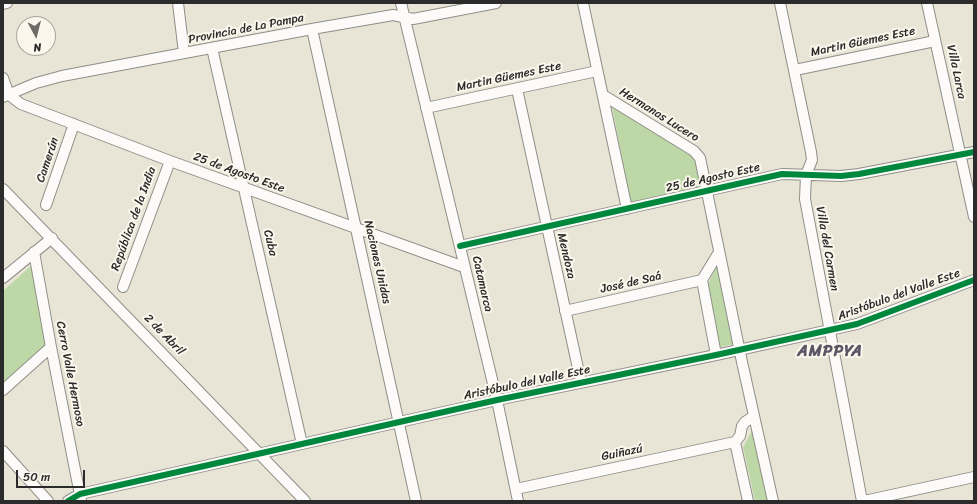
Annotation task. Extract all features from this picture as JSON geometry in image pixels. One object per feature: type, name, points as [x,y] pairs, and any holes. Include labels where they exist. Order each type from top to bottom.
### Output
[{"type":"street","points":[[3,4],[7,3]]},
{"type":"street","points":[[178,3],[184,54]]},
{"type":"street","name":"Catamarca","points":[[401,3],[497,400],[518,501]]},
{"type":"street","name":"Provincia de La Pampa","points":[[6,96],[36,84],[62,76],[393,15],[413,20],[496,3]]},
{"type":"street","points":[[583,3],[627,209]]},
{"type":"street","name":"Villa del Carmen","points":[[780,3],[811,152],[812,160],[806,174],[804,188],[805,199],[829,331],[863,501]]},
{"type":"street","name":"Villa Larca","points":[[927,3],[974,217]]},
{"type":"street","name":"Naciones Unidas","points":[[312,29],[416,501]]},
{"type":"street","name":"Martin Güemes Este","points":[[795,70],[936,41]]},
{"type":"street","name":"Cuba","points":[[212,48],[302,444]]},
{"type":"street","name":"Martin Güemes Este","points":[[426,108],[597,71]]},
{"type":"street","points":[[3,78],[6,96]]},
{"type":"street","name":"Mendoza","points":[[517,89],[546,228],[581,382]]},
{"type":"street","name":"Hermanas Lucero","points":[[603,95],[694,151],[700,158],[739,350],[773,501]]},
{"type":"street","name":"25 de Agosto Este","points":[[6,96],[21,104],[244,189],[464,267]]},
{"type":"street","name":"Camerún","points":[[46,205],[74,124]]},
{"type":"street","name":"25 de Agosto Este","points":[[460,246],[707,192],[782,174],[841,176],[859,174],[974,152]]},
{"type":"street","name":"República de la India","points":[[123,287],[170,161]]},
{"type":"street","name":"2 de Abril","points":[[3,189],[306,501]]},
{"type":"street","points":[[3,278],[52,238]]},
{"type":"street","name":"Cerro Valle Hermoso","points":[[34,252],[51,348],[81,498]]},
{"type":"street","points":[[716,355],[702,280],[719,252]]},
{"type":"street","name":"José de Saá","points":[[565,311],[702,280]]},
{"type":"street","name":"Aristóbulo del Valle Este","points":[[68,501],[302,444],[497,400],[829,331],[857,324],[974,280]]},
{"type":"street","points":[[3,390],[51,348]]},
{"type":"street","points":[[748,501],[735,442],[740,436],[742,426],[754,416]]},
{"type":"street","name":"Guiñazú","points":[[516,489],[735,442]]},
{"type":"street","points":[[3,451],[48,501]]},
{"type":"street","points":[[863,501],[887,499],[974,477]]},
{"type":"green space","points":[[612,106],[698,160],[703,188],[631,203]]},
{"type":"green space","points":[[719,262],[734,344],[720,347],[707,286]]},
{"type":"green space","points":[[33,264],[48,345],[3,385],[3,291]]},
{"type":"green space","points":[[752,431],[768,501],[755,501],[743,447]]},
{"type":"cycle path","points":[[460,246],[782,174],[841,176],[859,174],[974,152]]},
{"type":"cycle path","points":[[68,501],[80,494],[497,400],[716,355],[857,324],[974,280]]},
{"type":"district","name":"AMPPYA","points":[[830,352]]}]
